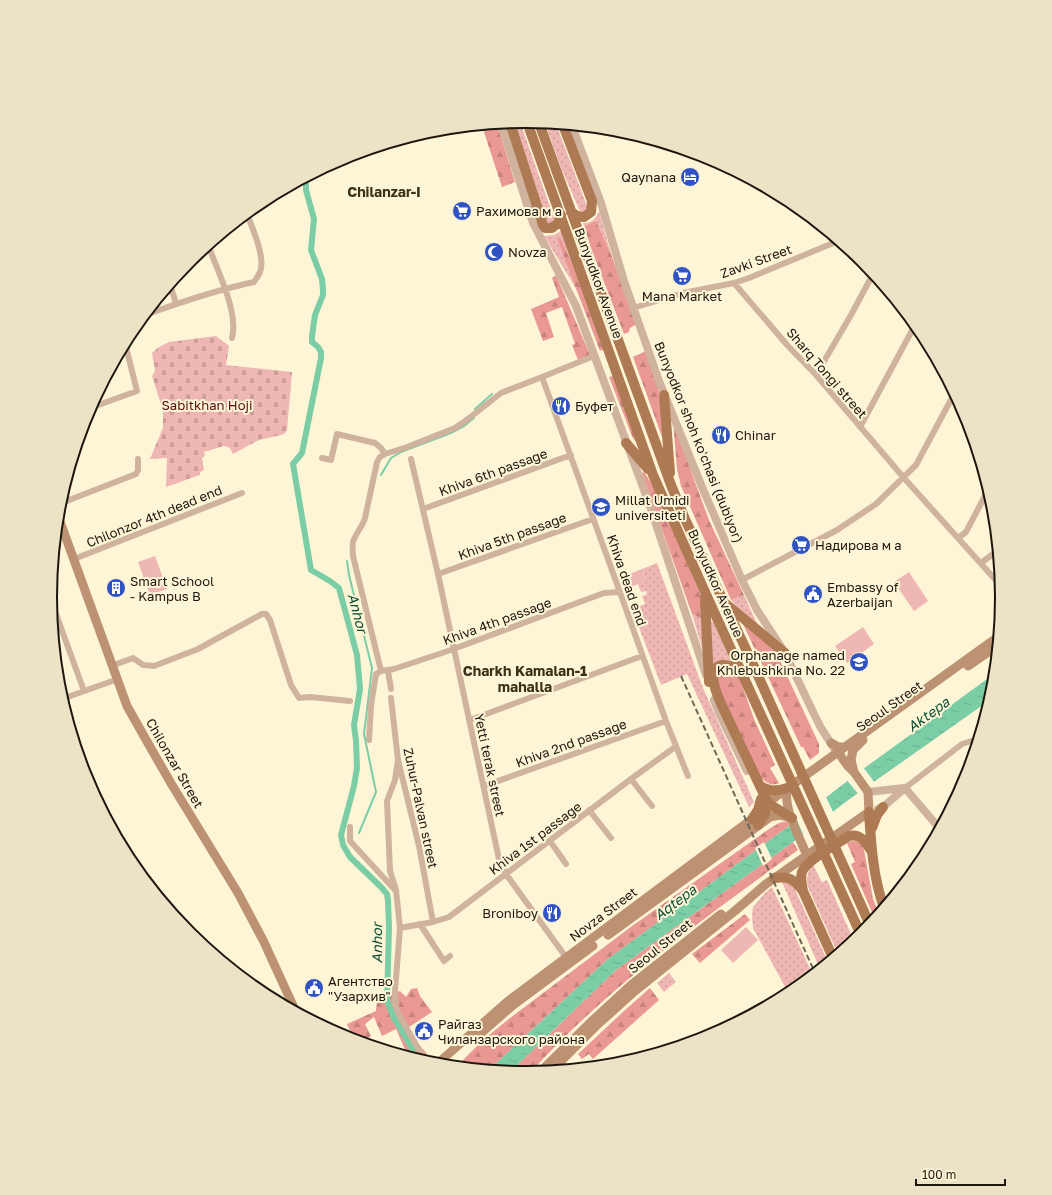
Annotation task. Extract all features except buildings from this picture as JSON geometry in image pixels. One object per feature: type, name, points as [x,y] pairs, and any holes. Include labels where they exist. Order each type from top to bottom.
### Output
[{"type":"main road","name":"Bunyudkor Avenue","points":[[529,128],[653,475],[858,929]]},
{"type":"main road","points":[[512,129],[542,225],[545,228],[552,228],[558,223],[561,215]]},
{"type":"main road","name":"Bunyudkor Avenue","points":[[541,129],[671,485],[685,519],[751,660],[867,919]]},
{"type":"main road","points":[[571,212],[577,216],[584,217],[590,212],[592,201],[572,131]]},
{"type":"main road","points":[[664,395],[671,485]]},
{"type":"main road","points":[[626,443],[653,475]]},
{"type":"main road","name":"Chilonzar Street","points":[[62,528],[114,665],[127,706],[238,892],[263,940],[293,1005]]},
{"type":"main road","points":[[705,592],[710,687]]},
{"type":"main road","points":[[724,603],[785,653]]},
{"type":"main road","name":"Seoul Street","points":[[788,788],[993,641]]},
{"type":"main road","name":"Seoul Street","points":[[868,792],[854,772],[851,756],[857,745],[992,650]]},
{"type":"main road","points":[[745,677],[733,666],[725,664],[718,666],[714,672],[714,683],[721,704],[760,786],[764,801],[765,814],[755,822]]},
{"type":"main road","points":[[831,743],[842,749],[847,765]]},
{"type":"main road","points":[[828,760],[837,760],[847,765],[854,772]]},
{"type":"main road","points":[[760,786],[770,791],[788,788]]},
{"type":"main road","points":[[764,801],[788,788]]},
{"type":"main road","points":[[788,788],[787,803],[806,849]]},
{"type":"main road","points":[[868,792],[872,852],[882,903]]},
{"type":"main road","points":[[764,801],[792,818]]},
{"type":"main road","points":[[871,834],[875,818],[883,807]]},
{"type":"main road","name":"Seoul Street","points":[[547,1065],[593,1020],[646,973],[761,882],[806,849],[869,812]]},
{"type":"main road","name":"Novza Street","points":[[443,1058],[508,1001],[568,960],[755,822],[777,815],[792,818]]},
{"type":"main road","points":[[831,953],[804,891],[802,873],[806,865],[813,859],[849,836],[855,835],[861,838],[872,852]]},
{"type":"main road","name":"Seoul Street","points":[[557,1065],[596,1026],[635,991],[774,878],[806,849]]},
{"type":"main road","points":[[774,878],[783,877],[790,879],[798,884],[804,891]]},
{"type":"main road","name":"Novza Street","points":[[450,1060],[568,960]]},
{"type":"street","points":[[504,129],[531,219],[572,296],[657,529],[719,713],[764,801]]},
{"type":"street","name":"Bunyodkor shoh koʻchasi (dublyor)","points":[[572,132],[601,203],[624,281],[664,395],[742,580],[761,618],[785,653],[813,712],[831,743]]},
{"type":"street","points":[[154,312],[224,288],[254,282],[261,271],[260,248],[249,219]]},
{"type":"street","name":"Zavki Street","points":[[633,308],[683,293],[734,283],[833,243]]},
{"type":"street","points":[[210,251],[232,311],[232,338]]},
{"type":"street","points":[[816,375],[870,279]]},
{"type":"street","name":"Sharq Tongi street","points":[[734,283],[788,346],[816,375],[904,478],[994,578]]},
{"type":"street","points":[[172,290],[176,304]]},
{"type":"street","points":[[860,427],[912,331]]},
{"type":"street","points":[[99,405],[137,391],[127,351]]},
{"type":"street","points":[[391,689],[353,556],[353,542],[364,523],[377,462],[380,457],[447,431],[463,423],[501,393],[594,356]]},
{"type":"street","name":"Khiva dead end","points":[[542,377],[675,747],[688,776]]},
{"type":"street","points":[[742,580],[843,526],[876,504],[916,465],[951,399]]},
{"type":"street","points":[[322,458],[331,460],[337,434],[375,443],[385,454]]},
{"type":"street","name":"Khiva 6th passage","points":[[423,509],[571,455]]},
{"type":"street","points":[[67,501],[136,474],[138,470],[138,459]]},
{"type":"street","name":"Yetti terak street","points":[[411,459],[438,574],[500,864],[568,960]]},
{"type":"street","name":"Chilonzor 4th dead end","points":[[74,559],[242,493]]},
{"type":"street","points":[[958,538],[966,532],[984,498]]},
{"type":"street","name":"Khiva 5th passage","points":[[438,574],[593,519]]},
{"type":"street","points":[[981,563],[993,554]]},
{"type":"street","name":"Khiva 4th passage","points":[[385,671],[454,649],[604,593],[619,592]]},
{"type":"street","points":[[114,665],[133,658],[143,665],[154,666],[198,649],[262,614],[266,614],[270,620],[291,685],[299,698],[310,697],[350,701]]},
{"type":"street","points":[[58,619],[84,691]]},
{"type":"street","points":[[470,720],[642,656]]},
{"type":"street","points":[[369,740],[370,704],[376,674],[385,671]]},
{"type":"street","points":[[68,697],[118,679]]},
{"type":"street","name":"Zuhur-Palvan street","points":[[391,698],[398,760],[419,846],[433,922]]},
{"type":"street","name":"Khiva 2nd passage","points":[[484,786],[666,721]]},
{"type":"street","points":[[869,812],[883,807],[904,788],[962,744],[972,741]]},
{"type":"street","name":"Khiva 1st passage","points":[[400,928],[449,918],[589,810],[675,747]]},
{"type":"street","points":[[398,760],[395,780],[387,800],[390,871],[396,890],[400,928],[395,1004],[399,1015],[422,1054]]},
{"type":"street","points":[[631,779],[652,806]]},
{"type":"street","points":[[868,792],[904,788]]},
{"type":"street","points":[[904,788],[936,825]]},
{"type":"street","points":[[589,810],[611,838]]},
{"type":"street","points":[[350,827],[350,841],[396,890]]},
{"type":"street","points":[[550,841],[566,864]]},
{"type":"street","points":[[420,924],[444,961],[450,956]]},
{"type":"green space","points":[[522,128],[554,218],[553,223],[547,224],[516,129]]},
{"type":"green space","points":[[547,129],[558,130],[588,208],[584,212],[581,212],[579,209],[562,170]]},
{"type":"green space","points":[[499,130],[515,182],[502,187],[484,131]]},
{"type":"green space","points":[[599,211],[611,254],[596,221],[584,226],[591,248],[583,223],[589,223],[593,220]]},
{"type":"green space","points":[[596,221],[611,254],[637,324],[630,328],[629,332],[624,334],[584,226]]},
{"type":"green space","points":[[561,231],[582,285],[560,237],[557,239],[577,290],[544,236],[554,235]]},
{"type":"green space","points":[[560,237],[582,285],[604,349],[600,351],[557,239]]},
{"type":"green space","points":[[556,275],[590,355],[578,360],[572,345],[575,344],[562,307],[546,313],[554,337],[543,341],[531,309],[559,297],[552,278]]},
{"type":"green space","name":"Sabitkhan Hoji","points":[[216,336],[229,346],[226,365],[292,372],[287,430],[284,434],[259,440],[233,454],[230,448],[224,446],[204,452],[205,456],[202,458],[204,470],[200,472],[200,475],[166,487],[167,458],[150,459],[163,428],[163,411],[152,376],[155,371],[152,353],[159,347],[169,342]]},
{"type":"green space","points":[[646,351],[658,385],[665,445],[633,357]]},
{"type":"green space","points":[[614,376],[643,453],[632,436],[609,377]]},
{"type":"green space","points":[[673,422],[709,520],[744,595],[731,600],[681,486],[677,469]]},
{"type":"green space","points":[[644,472],[655,489],[702,598],[701,618],[692,614],[642,473]]},
{"type":"green space","points":[[155,556],[167,589],[150,595],[138,562]]},
{"type":"green space","points":[[657,563],[703,688],[754,802],[749,807],[687,674],[661,685],[632,609],[645,604],[642,596],[647,594],[646,591],[641,592],[638,584],[646,581],[642,569]]},
{"type":"green space","points":[[642,569],[646,581],[626,589],[621,577]]},
{"type":"green space","points":[[909,572],[928,601],[914,611],[894,582]]},
{"type":"green space","points":[[744,595],[758,626],[742,613],[731,600]]},
{"type":"green space","points":[[692,614],[701,618],[705,658]]},
{"type":"green space","points":[[710,621],[713,622],[731,661],[726,660],[712,666]]},
{"type":"green space","points":[[742,622],[775,650],[819,744],[819,753],[810,760],[803,747],[801,747]]},
{"type":"green space","points":[[863,627],[874,644],[847,663],[835,646]]},
{"type":"green space","points":[[727,668],[739,676],[754,719],[775,765],[770,768],[779,783],[771,784],[760,777],[717,685],[720,670]]},
{"type":"green space","points":[[787,821],[789,826],[608,959],[494,1065],[462,1061],[484,1039],[510,1018],[632,926],[779,823]]},
{"type":"green space","points":[[852,841],[860,843],[864,850],[873,899],[877,909],[873,914],[851,864],[855,862],[847,843]]},
{"type":"green space","points":[[793,842],[798,850],[727,901],[624,983],[592,1011],[537,1066],[517,1066],[616,970]]},
{"type":"green space","points":[[813,865],[822,882],[827,880],[851,935],[836,949],[808,887],[807,881],[809,870]]},
{"type":"green space","points":[[786,881],[793,885],[826,958],[818,965],[782,882]]},
{"type":"green space","points":[[772,887],[811,971],[786,988],[753,928],[753,907]]},
{"type":"green space","points":[[745,914],[750,920],[700,963],[692,954]]},
{"type":"green space","points":[[746,927],[758,940],[733,963],[721,950]]},
{"type":"green space","points":[[669,973],[676,982],[664,992],[657,983]]},
{"type":"green space","points":[[417,988],[420,996],[432,1012],[406,1029],[427,1054],[426,1055],[406,1051],[396,1029],[382,1036],[374,1017],[365,1024],[371,1036],[366,1039],[351,1032],[347,1024],[376,1011],[377,1000],[400,991],[406,997],[411,989]]},
{"type":"green space","points":[[650,988],[659,1000],[593,1059],[589,1054],[582,1059],[578,1054]]},
{"type":"water","name":"Aktepa","points":[[988,679],[982,706],[851,798],[793,842],[616,970],[517,1066],[494,1065],[608,959],[789,826],[859,772]]},
{"type":"pier","points":[[863,767],[875,783],[859,795],[846,779]]},
{"type":"pier","points":[[825,795],[834,814],[804,836],[796,818]]},
{"type":"pier","points":[[764,842],[772,859],[763,866],[755,848]]},
{"type":"waterway","name":"Anhor","points":[[306,184],[306,190],[314,219],[311,250],[322,279],[323,290],[323,295],[315,315],[312,336],[312,342],[321,352],[321,358],[302,453],[293,464],[311,570],[339,588],[357,655],[360,689],[354,725],[357,768],[354,786],[341,835],[343,845],[350,857],[387,894],[389,927],[387,1001],[394,1018],[412,1048],[413,1053]]},
{"type":"waterway","points":[[476,411],[475,409],[492,394]]},
{"type":"waterway","points":[[381,475],[391,458],[401,452],[451,433],[464,426],[474,418]]},
{"type":"waterway","points":[[347,561],[349,575],[372,668],[364,734],[376,792],[359,833]]},
{"type":"railway","points":[[681,676],[813,969]]},
{"type":"place","name":"Qaynana","points":[[690,177]]},
{"type":"place","name":"Рахимова м а","points":[[462,211]]},
{"type":"place","name":"Novza","points":[[494,252]]},
{"type":"place","name":"Mana Market","points":[[682,276]]},
{"type":"place","name":"Буфет","points":[[561,406]]},
{"type":"place","name":"Chinar","points":[[721,435]]},
{"type":"place","name":"Millat Umidi universiteti","points":[[601,507]]},
{"type":"place","name":"Надирова м а","points":[[801,545]]},
{"type":"place","name":"Smart School - Kampus B","points":[[116,588]]},
{"type":"place","name":"Embassy of Azerbaijan","points":[[813,594]]},
{"type":"place","name":"Orphanage named Khlebushkina No. 22","points":[[859,662]]},
{"type":"place","name":"Broniboy","points":[[552,913]]},
{"type":"place","name":"Агентство \"Узархив\"","points":[[314,988]]},
{"type":"place","name":"Райгаз Чиланзарского района","points":[[424,1031]]},
{"type":"district","name":"Chilanzar-I","points":[[384,191]]},
{"type":"district","name":"Charkh Kamalan-1 mahalla","points":[[525,678]]},
{"type":"water label","name":"Aqtepa","points":[[675,902]]}]
